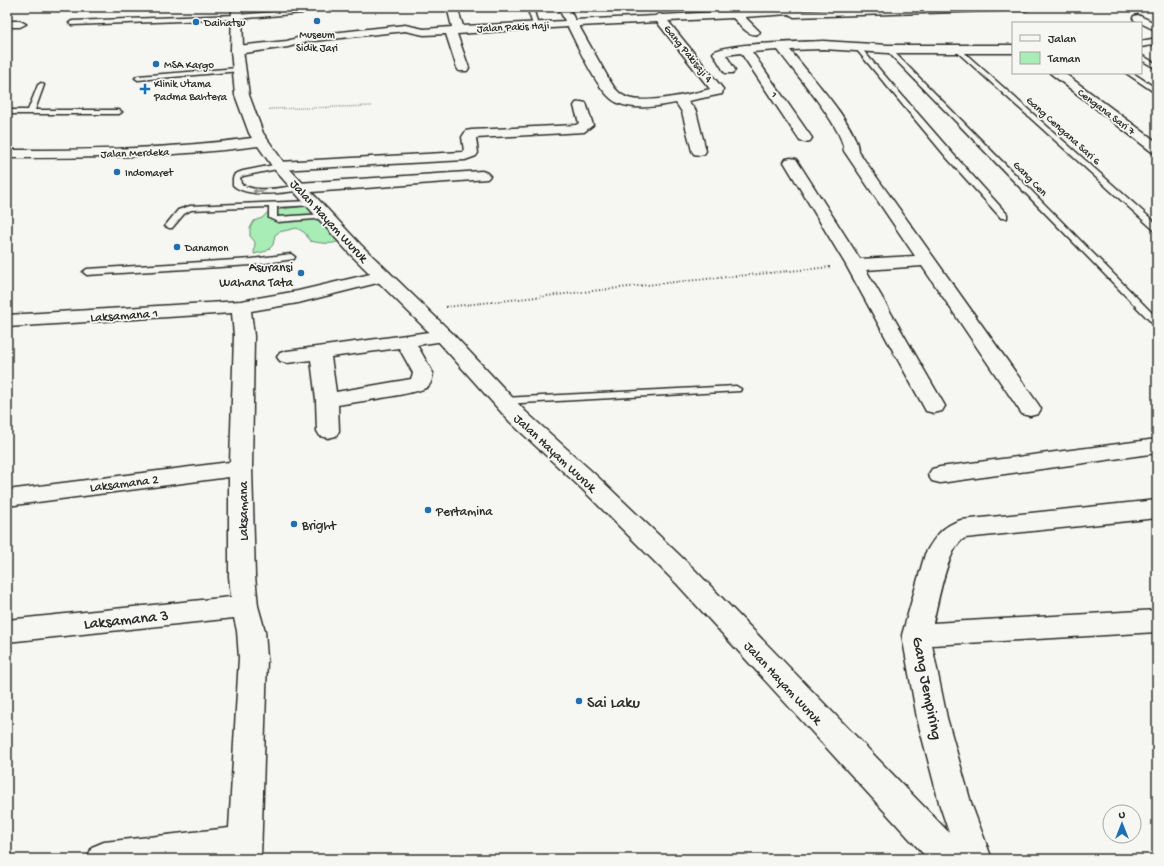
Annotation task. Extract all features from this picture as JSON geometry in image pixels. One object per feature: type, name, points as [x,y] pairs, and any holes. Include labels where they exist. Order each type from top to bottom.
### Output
[{"type":"street","points":[[452,7],[454,29],[464,68]]},
{"type":"street","points":[[563,7],[608,90],[623,102],[640,103],[679,99],[689,111],[699,151]]},
{"type":"street","points":[[621,7],[631,19]]},
{"type":"street","name":"Jalan Pakis Haji","points":[[237,60],[304,39],[405,28],[420,31],[572,24],[659,17],[709,11],[735,13],[791,10],[1027,7]]},
{"type":"street","points":[[791,10],[804,24]]},
{"type":"street","points":[[735,13],[754,32]]},
{"type":"street","name":"Jalan Hayam Wuruk","points":[[237,14],[237,60],[242,95],[246,110],[256,133],[279,166],[311,202],[383,276],[420,310],[502,400],[686,577],[951,859]]},
{"type":"street","name":"Gang Pakisaji 4","points":[[659,17],[718,90],[679,99]]},
{"type":"street","points":[[1138,18],[1157,28]]},
{"type":"street","points":[[7,24],[20,24]]},
{"type":"street","points":[[813,35],[823,45]]},
{"type":"street","points":[[1142,44],[1157,41]]},
{"type":"street","points":[[729,70],[719,53],[731,50],[745,50],[754,48],[823,45],[888,49],[1012,49]]},
{"type":"street","points":[[781,47],[839,121],[852,144],[851,151],[1030,409]]},
{"type":"street","name":"1","points":[[745,50],[805,138]]},
{"type":"street","name":"Cengana Sari 7","points":[[1057,74],[1157,149]]},
{"type":"street","points":[[279,166],[465,156],[471,154],[469,137],[471,134],[579,128],[586,125],[581,106]]},
{"type":"street","name":"Jalan Merdeka","points":[[7,154],[146,152],[209,148],[262,141]]},
{"type":"street","points":[[791,162],[855,265],[934,406]]},
{"type":"street","points":[[311,202],[482,176]]},
{"type":"street","points":[[855,265],[927,261]]},
{"type":"street","points":[[241,307],[298,297],[383,276]]},
{"type":"street","name":"Laksamana 1","points":[[7,321],[241,307]]},
{"type":"street","name":"Laksamana","points":[[241,307],[244,336],[241,468],[242,576],[253,658],[244,850]]},
{"type":"street","points":[[287,357],[444,336]]},
{"type":"street","points":[[327,400],[416,385],[421,382],[424,378],[423,373],[405,341]]},
{"type":"street","points":[[320,352],[327,400],[328,431]]},
{"type":"street","points":[[940,475],[1157,446]]},
{"type":"street","name":"Laksamana 2","points":[[7,498],[241,468]]},
{"type":"street","name":"Gang Jempiring","points":[[975,859],[956,806],[932,718],[916,635],[938,554],[953,533],[961,529],[1157,509]]},
{"type":"street","name":"Laksamana 3","points":[[7,631],[245,606]]},
{"type":"street","points":[[916,635],[1157,621]]},
{"type":"street","points":[[104,859],[244,850]]},
{"type":"lane","points":[[530,7],[536,25]]},
{"type":"lane","points":[[72,23],[300,12]]},
{"type":"lane","points":[[858,48],[950,156],[1004,216]]},
{"type":"lane","name":"Gang Cengana Sari 6","points":[[956,48],[1157,228]]},
{"type":"lane","name":"Gang Cen","points":[[888,49],[1157,323]]},
{"type":"lane","points":[[1142,58],[1157,67]]},
{"type":"lane","points":[[138,78],[237,60]]},
{"type":"lane","points":[[1130,74],[1157,92]]},
{"type":"lane","points":[[31,112],[41,85]]},
{"type":"lane","points":[[7,112],[119,112]]},
{"type":"lane","points":[[279,166],[245,172],[238,175],[236,179],[237,186],[250,192],[311,202]]},
{"type":"lane","points":[[272,204],[273,218],[278,220],[311,202]]},
{"type":"lane","points":[[169,226],[182,212],[190,208],[311,202]]},
{"type":"lane","points":[[87,272],[252,262],[290,257]]},
{"type":"lane","points":[[502,400],[736,389]]},
{"type":"path","points":[[269,109],[373,106]]},
{"type":"path","points":[[420,310],[665,283],[855,265]]},
{"type":"green space","points":[[304,206],[315,209],[343,239],[335,243],[310,241],[305,233],[297,228],[279,232],[275,235],[273,245],[267,251],[254,254],[255,242],[250,236],[250,228],[254,221],[262,218],[269,211]]},
{"type":"place","name":"Museum Sidik Jari","points":[[317,21]]},
{"type":"place","name":"Daihatsu","points":[[196,22]]},
{"type":"place","name":"MSA Kargo","points":[[156,64]]},
{"type":"place","name":"Klinik Utama Padma Bahtera","points":[[145,89]]},
{"type":"place","name":"Indomaret","points":[[117,172]]},
{"type":"place","name":"Danamon","points":[[177,247]]},
{"type":"place","name":"Asuransi Wahana Tata","points":[[301,273]]},
{"type":"place","name":"Pertamina","points":[[428,510]]},
{"type":"place","name":"Bright","points":[[294,524]]},
{"type":"place","name":"Sai Laku","points":[[579,701]]}]
